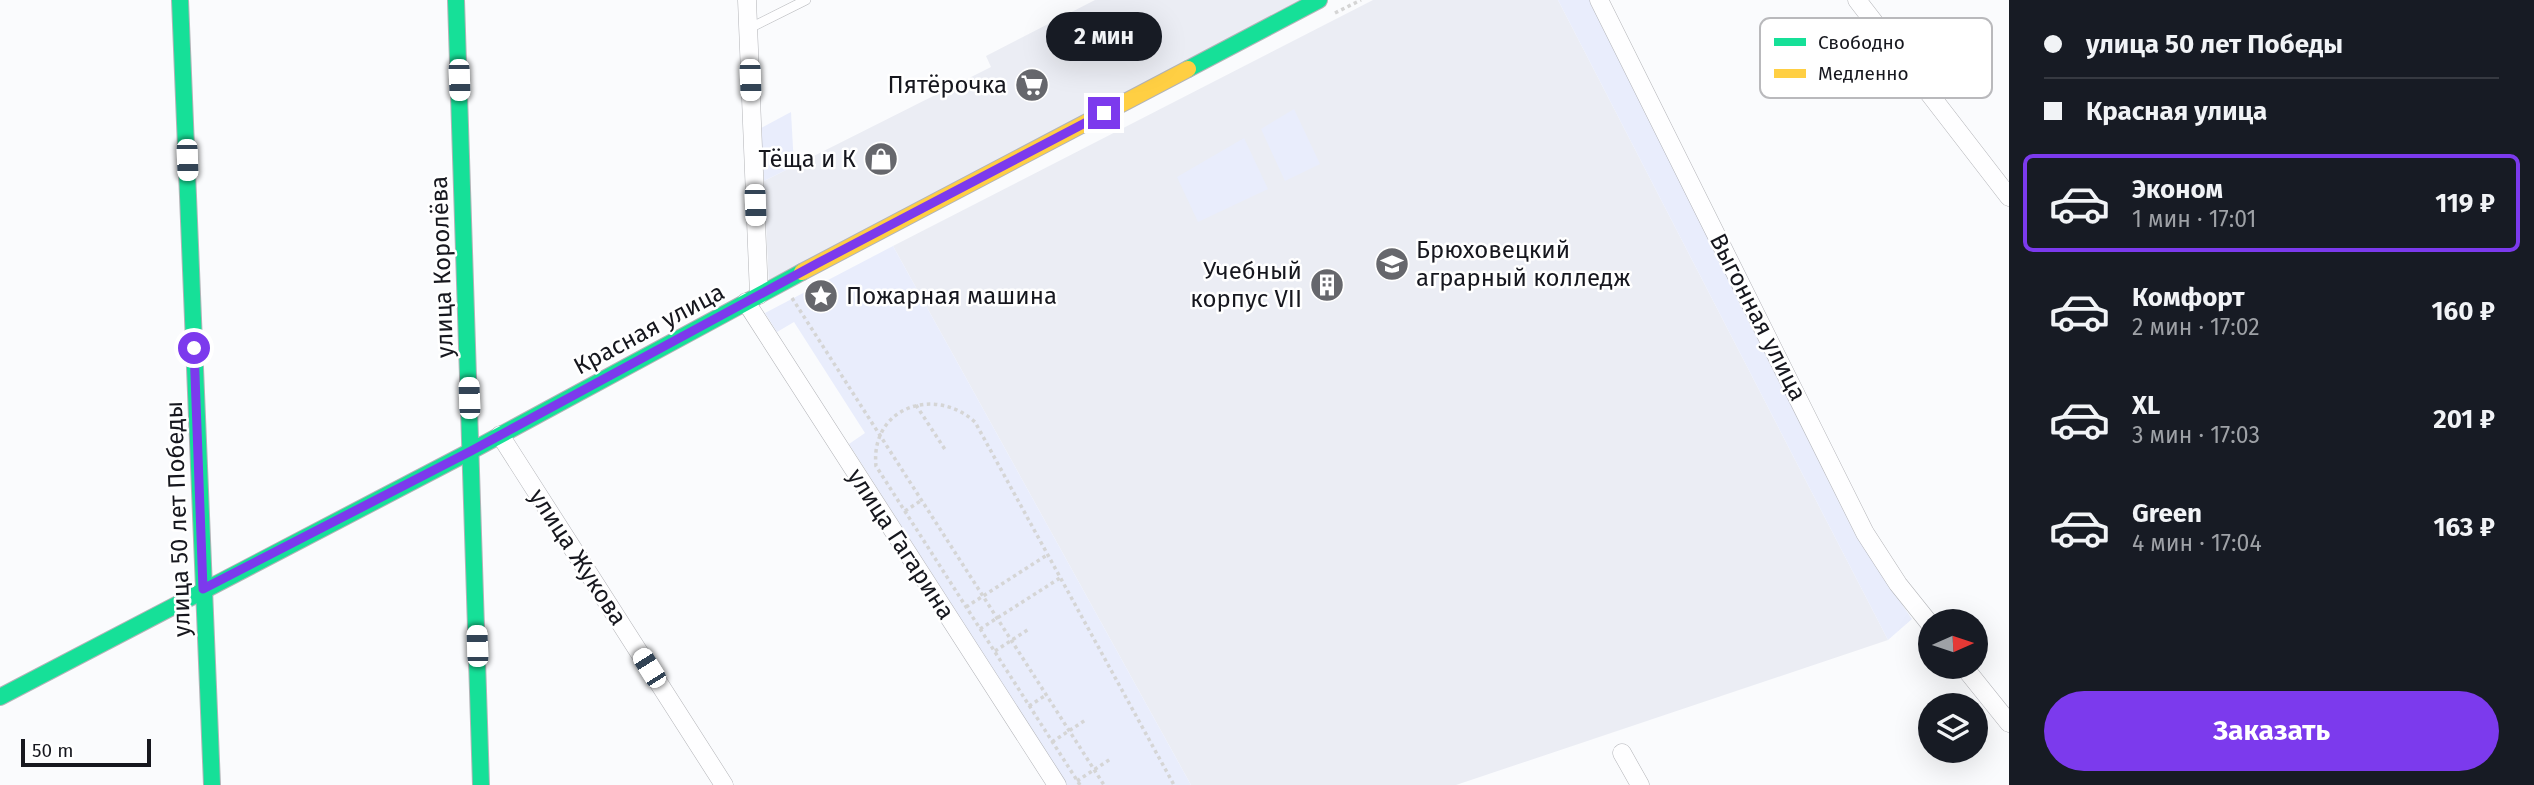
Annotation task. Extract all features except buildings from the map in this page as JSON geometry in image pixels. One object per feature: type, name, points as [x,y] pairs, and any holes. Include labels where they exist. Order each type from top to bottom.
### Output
[{"type":"street","name":"улица 50 лет Победы","points":[[180,0],[212,785]]},
{"type":"street","name":"улица Королёва","points":[[456,0],[481,785]]},
{"type":"street","points":[[747,0],[753,299]]},
{"type":"street","name":"Красная улица","points":[[0,697],[471,451],[1319,0]]},
{"type":"street","name":"Выгонная улица","points":[[1600,0],[1865,533],[1898,584],[1918,609]]},
{"type":"street","points":[[1857,0],[1871,18]]},
{"type":"street","points":[[1933,98],[2009,197]]},
{"type":"street","name":"улица Гагарина","points":[[753,299],[1057,785]]},
{"type":"street","name":"улица Жукова","points":[[500,435],[724,785]]},
{"type":"street","points":[[1974,679],[2009,723]]},
{"type":"street","points":[[1622,753],[1640,785]]},
{"type":"lane","points":[[748,30],[806,0]]},
{"type":"path","points":[[789,293],[1104,785]]},
{"type":"path","points":[[1112,758],[1079,783],[1052,742],[876,466],[880,436],[893,418],[916,405],[934,403],[963,412],[975,422],[1174,785]]},
{"type":"path","points":[[916,405],[946,452]]},
{"type":"path","points":[[905,511],[922,500]]},
{"type":"path","points":[[966,607],[1047,554]]},
{"type":"path","points":[[980,629],[1060,578]]},
{"type":"path","points":[[995,652],[1030,629]]},
{"type":"path","points":[[1030,706],[1046,695]]},
{"type":"path","points":[[1052,742],[1087,719]]},
{"type":"shaded area","points":[[1095,0],[1306,0],[769,286],[764,181],[991,67],[986,56]]},
{"type":"shaded area","points":[[1373,0],[1558,0],[1888,640],[1456,785],[1191,785],[893,246]]},
{"type":"shaded area","points":[[1558,0],[1590,0],[1856,536],[1912,619],[1888,640]]},
{"type":"shaded area","points":[[1294,109],[1320,164],[1285,181],[1261,129]]},
{"type":"shaded area","points":[[791,112],[794,166],[764,181],[761,128]]},
{"type":"shaded area","points":[[1244,138],[1268,189],[1198,222],[1177,177]]},
{"type":"shaded area","points":[[893,246],[1191,785],[1067,785],[849,444],[865,433],[794,322],[777,332],[765,313]]},
{"type":"traffic: fast","points":[[180,0],[212,785]]},
{"type":"traffic: fast","points":[[456,0],[481,785]]},
{"type":"traffic: fast","points":[[1188,69],[1319,0]]},
{"type":"traffic: fast","points":[[0,697],[471,451],[802,272]]},
{"type":"traffic: slow","points":[[802,272],[1188,69]]},
{"type":"place","name":"Пятёрочка","points":[[1032,85]]},
{"type":"place","name":"Тёща и К","points":[[881,159]]},
{"type":"place","name":"Брюховецкий аграрный колледж","points":[[1392,264]]},
{"type":"place","name":"Учебный корпус VII","points":[[1327,285]]},
{"type":"place","name":"Пожарная машина","points":[[821,296]]},
{"type":"route","points":[[194,348],[203,589],[471,451],[818,263],[1104,113]]}]
